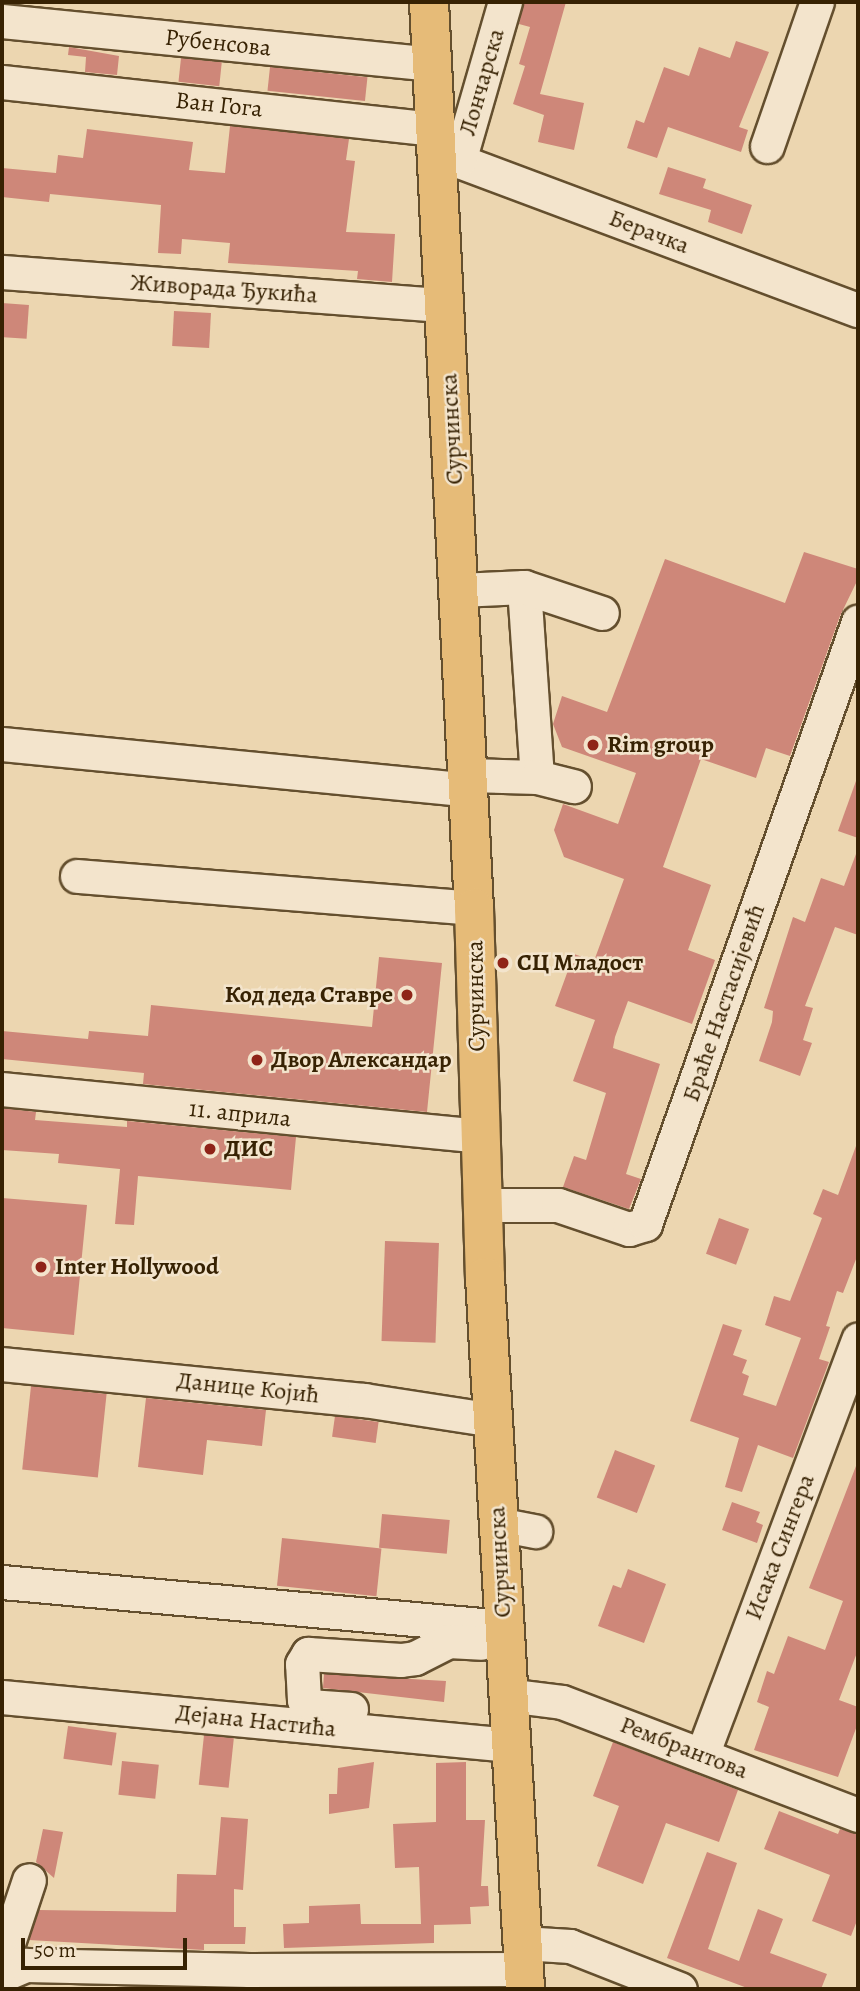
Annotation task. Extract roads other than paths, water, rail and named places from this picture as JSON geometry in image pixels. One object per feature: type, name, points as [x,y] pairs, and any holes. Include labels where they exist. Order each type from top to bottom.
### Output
[{"type":"main road","name":"Сурчинска","points":[[429,2],[433,64],[445,150],[446,305],[474,908],[479,1136],[493,1420],[517,1527],[504,1636],[524,1967]]},
{"type":"street","name":"Лончарска","points":[[445,150],[505,2]]},
{"type":"street","points":[[767,146],[817,2]]},
{"type":"street","name":"Рубенсова","points":[[2,21],[433,64]]},
{"type":"street","name":"Ван Гога","points":[[2,82],[445,150]]},
{"type":"street","name":"Берачка","points":[[445,150],[858,310]]},
{"type":"street","name":"Живорада Ђукића","points":[[2,272],[446,305]]},
{"type":"street","points":[[459,590],[524,587],[602,613]]},
{"type":"street","points":[[524,587],[537,777]]},
{"type":"street","name":"Браће Настасијевић","points":[[483,1205],[558,1205],[629,1229],[645,1224],[858,622]]},
{"type":"street","points":[[2,744],[468,782],[537,777],[574,786]]},
{"type":"street","points":[[77,876],[474,908]]},
{"type":"street","name":"11. априла","points":[[2,1089],[479,1136]]},
{"type":"street","name":"Исака Сингера","points":[[702,1755],[858,1339]]},
{"type":"street","name":"Данице Којић","points":[[2,1364],[364,1400],[493,1420]]},
{"type":"street","points":[[2,1582],[504,1636]]},
{"type":"street","points":[[504,1636],[448,1641],[415,1658],[401,1660],[317,1652],[308,1654],[302,1664],[300,1692],[312,1706],[508,1722]]},
{"type":"street","name":"Дејана Настића","points":[[2,1696],[508,1722]]},
{"type":"street","name":"Рембрантова","points":[[508,1722],[562,1702],[858,1815]]},
{"type":"street","points":[[2,1961],[29,1880]]},
{"type":"street","points":[[2,1975],[26,1965],[245,1980],[357,1980],[524,1967],[569,1946],[680,1989]]},
{"type":"place","name":"Rim group","points":[[593,745]]},
{"type":"place","name":"СЦ Младост","points":[[503,963]]},
{"type":"place","name":"Код деда Ставре","points":[[407,995]]},
{"type":"place","name":"Двор Александар","points":[[257,1060]]},
{"type":"place","name":"ДИС","points":[[210,1149]]},
{"type":"place","name":"Inter Hollywood","points":[[41,1267]]}]
